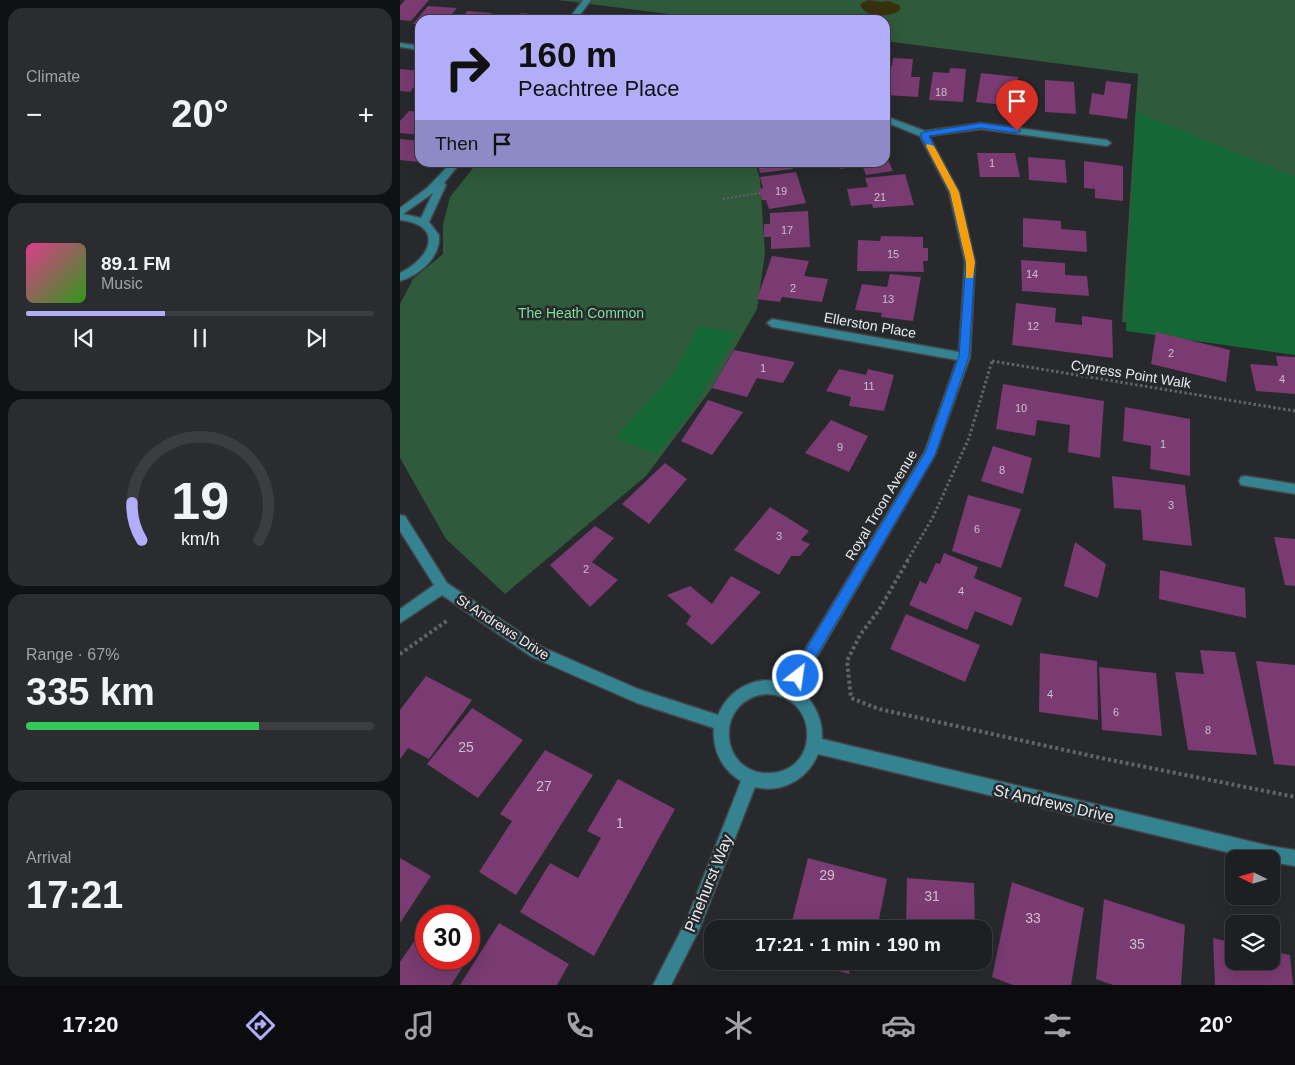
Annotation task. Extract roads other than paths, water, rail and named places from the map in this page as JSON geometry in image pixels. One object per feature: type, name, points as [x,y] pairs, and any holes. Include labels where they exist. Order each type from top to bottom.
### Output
[{"type":"street","points":[[576,15],[587,0]]},
{"type":"street","points":[[400,45],[415,47]]},
{"type":"street","points":[[890,121],[924,134],[981,126],[1107,143]]},
{"type":"street","name":"Royal Troon Avenue","points":[[789,690],[931,452],[964,356],[970,262],[954,192],[924,134]]},
{"type":"street","points":[[400,212],[417,202],[444,178],[453,167]]},
{"type":"street","points":[[424,223],[444,178]]},
{"type":"street","points":[[400,217],[410,217],[424,223],[433,231],[435,242],[425,261],[400,278]]},
{"type":"street","name":"Ellerston Place","points":[[772,323],[964,356]]},
{"type":"street","points":[[1245,481],[1295,489]]},
{"type":"street","name":"St Andrews Drive","points":[[400,520],[442,587],[537,652],[637,696],[723,724]]},
{"type":"street","points":[[400,617],[442,587]]},
{"type":"street","points":[[771,687],[789,690],[802,699],[811,712],[815,728],[814,745],[806,760],[794,773],[778,780],[761,782],[750,780],[736,771],[726,758],[721,742],[723,724],[730,709],[741,697],[755,689],[771,687]]},
{"type":"street","name":"St Andrews Drive","points":[[814,745],[1270,854],[1295,858]]},
{"type":"street","name":"Pinehurst Way","points":[[662,985],[693,924],[750,780]]},
{"type":"park label","name":"The Heath Common","points":[[581,313]]}]
